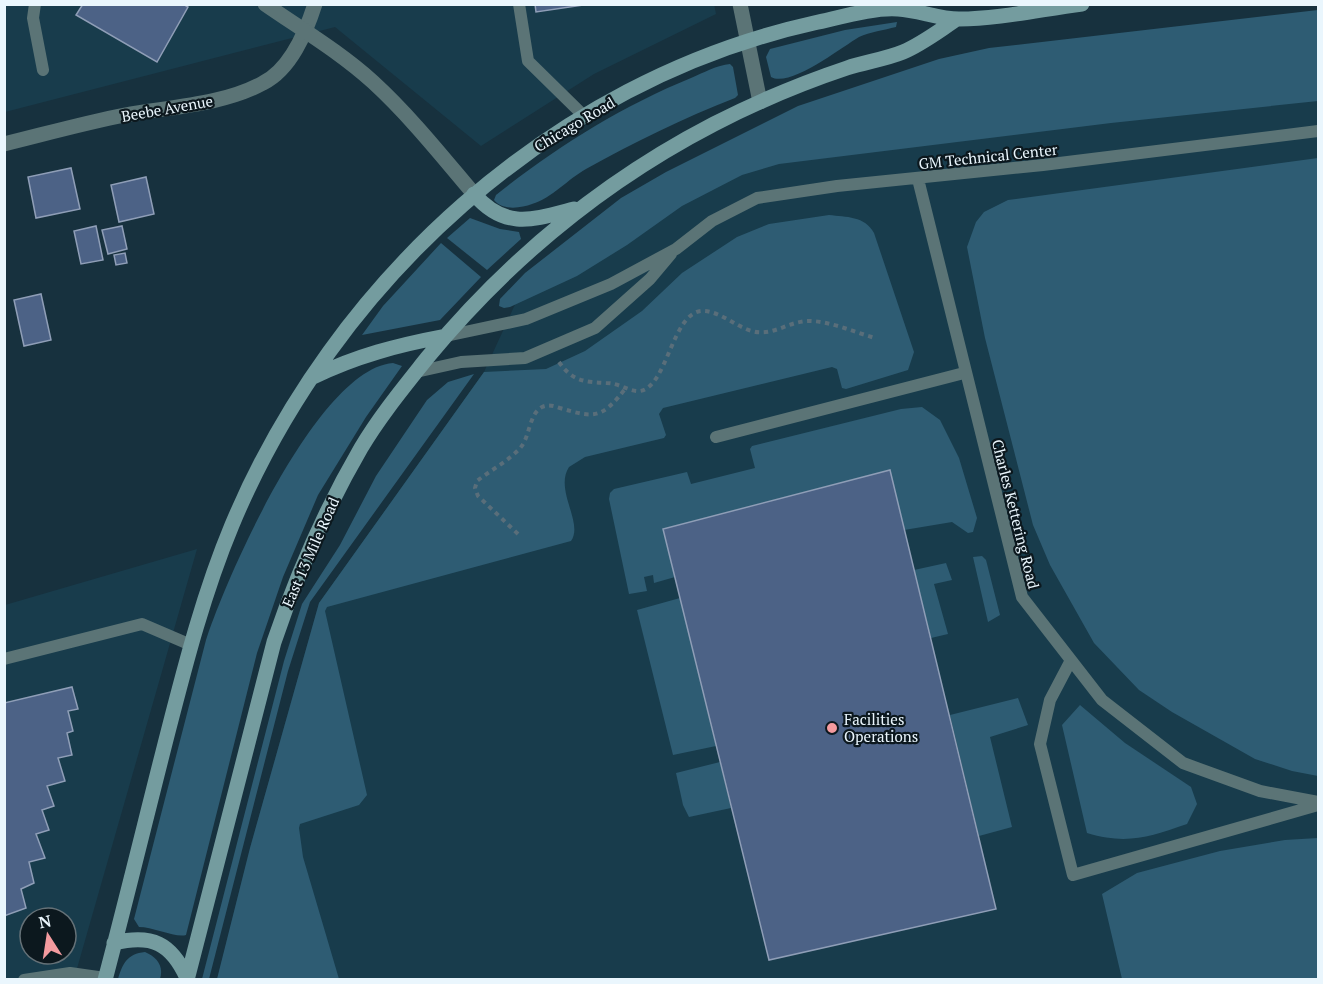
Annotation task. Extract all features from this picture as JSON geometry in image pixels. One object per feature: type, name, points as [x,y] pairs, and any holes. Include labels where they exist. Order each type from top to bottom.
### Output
[{"type":"main road","name":"Chicago Road","points":[[474,194],[523,156],[584,116],[642,85],[746,42],[812,23],[895,8],[957,19],[1082,4]]},
{"type":"main road","name":"Chicago Road","points":[[582,207],[668,150],[760,102],[814,79],[903,52],[957,19]]},
{"type":"main road","points":[[105,979],[191,645],[218,560],[251,481],[311,379],[372,298],[414,251],[474,194],[488,210],[502,217],[542,217],[582,207]]},
{"type":"main road","name":"East 13 Mile Road","points":[[187,979],[274,642],[308,550],[358,454],[416,372],[494,282],[582,207]]},
{"type":"main road","points":[[311,379],[347,360],[376,350],[446,336]]},
{"type":"main road","points":[[114,943],[136,939],[156,942],[168,948],[179,960],[187,979]]},
{"type":"street","points":[[265,4],[355,67],[392,99],[474,194]]},
{"type":"street","name":"Beebe Avenue","points":[[4,144],[99,120],[227,97],[265,83],[288,60],[306,32],[315,4]]},
{"type":"street","points":[[740,4],[760,102]]},
{"type":"lane","points":[[35,4],[33,18],[43,70]]},
{"type":"lane","points":[[519,4],[528,61],[584,116]]},
{"type":"lane","name":"GM Technical Center","points":[[446,336],[526,319],[611,284],[676,249],[712,221],[757,198],[837,186],[918,179],[1318,131]]},
{"type":"lane","name":"Charles Kettering Road","points":[[918,179],[964,373],[1022,597],[1070,662],[1102,700],[1184,763],[1260,791],[1318,804]]},
{"type":"lane","name":"GM Technical Center","points":[[416,372],[461,362],[525,358],[596,328],[650,279],[676,249]]},
{"type":"lane","points":[[716,437],[964,373]]},
{"type":"lane","points":[[4,659],[142,624],[191,645]]},
{"type":"lane","points":[[1070,662],[1050,700],[1040,744],[1073,875],[1318,804]]},
{"type":"lane","points":[[24,980],[70,973],[105,979]]},
{"type":"path","points":[[554,347],[560,363],[576,379],[618,383],[626,388],[642,391],[653,384],[672,343],[691,316],[701,311],[715,314],[760,333],[773,333],[807,321],[875,338]]},
{"type":"path","points":[[518,534],[478,496],[475,488],[477,481],[520,448],[535,414],[543,407],[552,405],[589,416],[595,415],[613,405],[626,388]]},
{"type":"shaded area","points":[[714,4],[716,14],[594,74],[481,146],[335,27],[5,112],[5,5]]},
{"type":"shaded area","points":[[1318,10],[1318,101],[1111,123],[779,164],[742,175],[682,206],[627,245],[577,276],[510,307],[499,306],[500,299],[525,273],[621,198],[666,172],[798,106],[939,59],[989,48]]},
{"type":"shaded area","points":[[897,22],[896,27],[859,37],[803,72],[780,79],[771,77],[766,57],[770,49],[845,30]]},
{"type":"shaded area","points":[[1318,27],[1318,979],[217,980],[250,848],[319,603],[484,372],[518,298],[735,138]]},
{"type":"shaded area","points":[[730,64],[733,67],[738,95],[735,98],[623,149],[579,173],[539,201],[512,208],[502,206],[494,200],[496,195],[541,161],[614,115],[665,89]]},
{"type":"shaded area","points":[[1318,158],[1318,776],[1292,771],[1255,759],[1172,712],[1139,690],[1094,643],[1050,565],[1033,525],[985,338],[967,247],[976,222],[984,212],[1008,200]]},
{"type":"shaded area","points":[[829,215],[860,220],[866,223],[874,233],[914,352],[908,370],[846,389],[842,388],[837,369],[832,367],[663,408],[659,414],[666,435],[664,438],[585,457],[569,467],[565,476],[565,486],[574,525],[571,541],[327,607],[325,611],[367,795],[359,805],[300,824],[299,828],[303,857],[339,979],[217,979],[250,848],[319,603],[484,372],[546,369],[585,351],[642,311],[682,273],[737,237],[769,224]]},
{"type":"shaded area","points":[[470,218],[500,229],[519,232],[521,239],[487,270],[447,238]]},
{"type":"shaded area","points":[[441,243],[481,277],[440,320],[362,335],[383,306]]},
{"type":"shaded area","points":[[393,363],[402,366],[366,417],[318,495],[283,577],[257,653],[186,935],[139,927],[134,919],[206,640],[234,570],[279,479],[306,436],[335,400],[364,374]]},
{"type":"shaded area","points":[[474,374],[310,602],[288,671],[209,979],[202,979],[284,661],[302,604],[340,545],[376,476],[427,400],[448,382]]},
{"type":"shaded area","points":[[922,407],[940,420],[959,458],[977,518],[973,532],[968,533],[952,522],[904,530],[889,470],[663,529],[675,577],[654,583],[653,575],[644,577],[647,591],[629,594],[609,499],[614,489],[687,472],[691,484],[755,468],[750,449],[752,446],[901,409]]},
{"type":"shaded area","points":[[197,549],[78,965],[78,906],[18,906],[18,966],[78,966],[74,979],[5,980],[5,605]]},
{"type":"shaded area","points":[[982,556],[986,560],[1000,615],[988,622],[973,557]]},
{"type":"shaded area","points":[[946,563],[952,580],[934,584],[948,634],[931,638],[914,570]]},
{"type":"shaded area","points":[[680,598],[716,746],[673,755],[637,610]]},
{"type":"shaded area","points":[[1018,698],[1028,725],[990,737],[1012,827],[979,836],[950,715]]},
{"type":"shaded area","points":[[1080,705],[1125,743],[1191,787],[1197,804],[1187,824],[1138,838],[1101,837],[1087,833],[1062,725]]},
{"type":"shaded area","points":[[720,762],[731,808],[689,817],[683,805],[676,773]]},
{"type":"shaded area","points":[[1318,838],[1318,979],[1122,979],[1102,894],[1137,873],[1220,851],[1285,840]]},
{"type":"shaded area","points":[[145,952],[158,962],[161,970],[160,979],[118,979],[130,957]]},
{"type":"building","points":[[83,4],[183,4],[188,7],[157,62],[76,15]]},
{"type":"building","points":[[535,4],[590,4],[536,12]]},
{"type":"building","points":[[71,168],[80,209],[36,218],[28,177]]},
{"type":"building","points":[[146,177],[154,214],[119,222],[111,185]]},
{"type":"building","points":[[96,226],[103,260],[81,264],[74,231]]},
{"type":"building","points":[[122,226],[127,249],[108,254],[102,230]]},
{"type":"building","points":[[125,253],[127,263],[116,265],[114,255]]},
{"type":"building","points":[[41,294],[51,340],[24,346],[14,300]]},
{"type":"building","name":"Facilities Operations","points":[[890,470],[996,909],[769,960],[663,529]]},
{"type":"building","points":[[72,687],[78,709],[68,711],[73,731],[67,733],[72,755],[58,758],[65,781],[47,786],[54,806],[42,810],[49,830],[36,834],[45,858],[29,862],[34,883],[21,889],[25,906],[18,906],[18,911],[4,916],[4,703]]},
{"type":"place","name":"Facilities Operations","points":[[832,728]]}]
